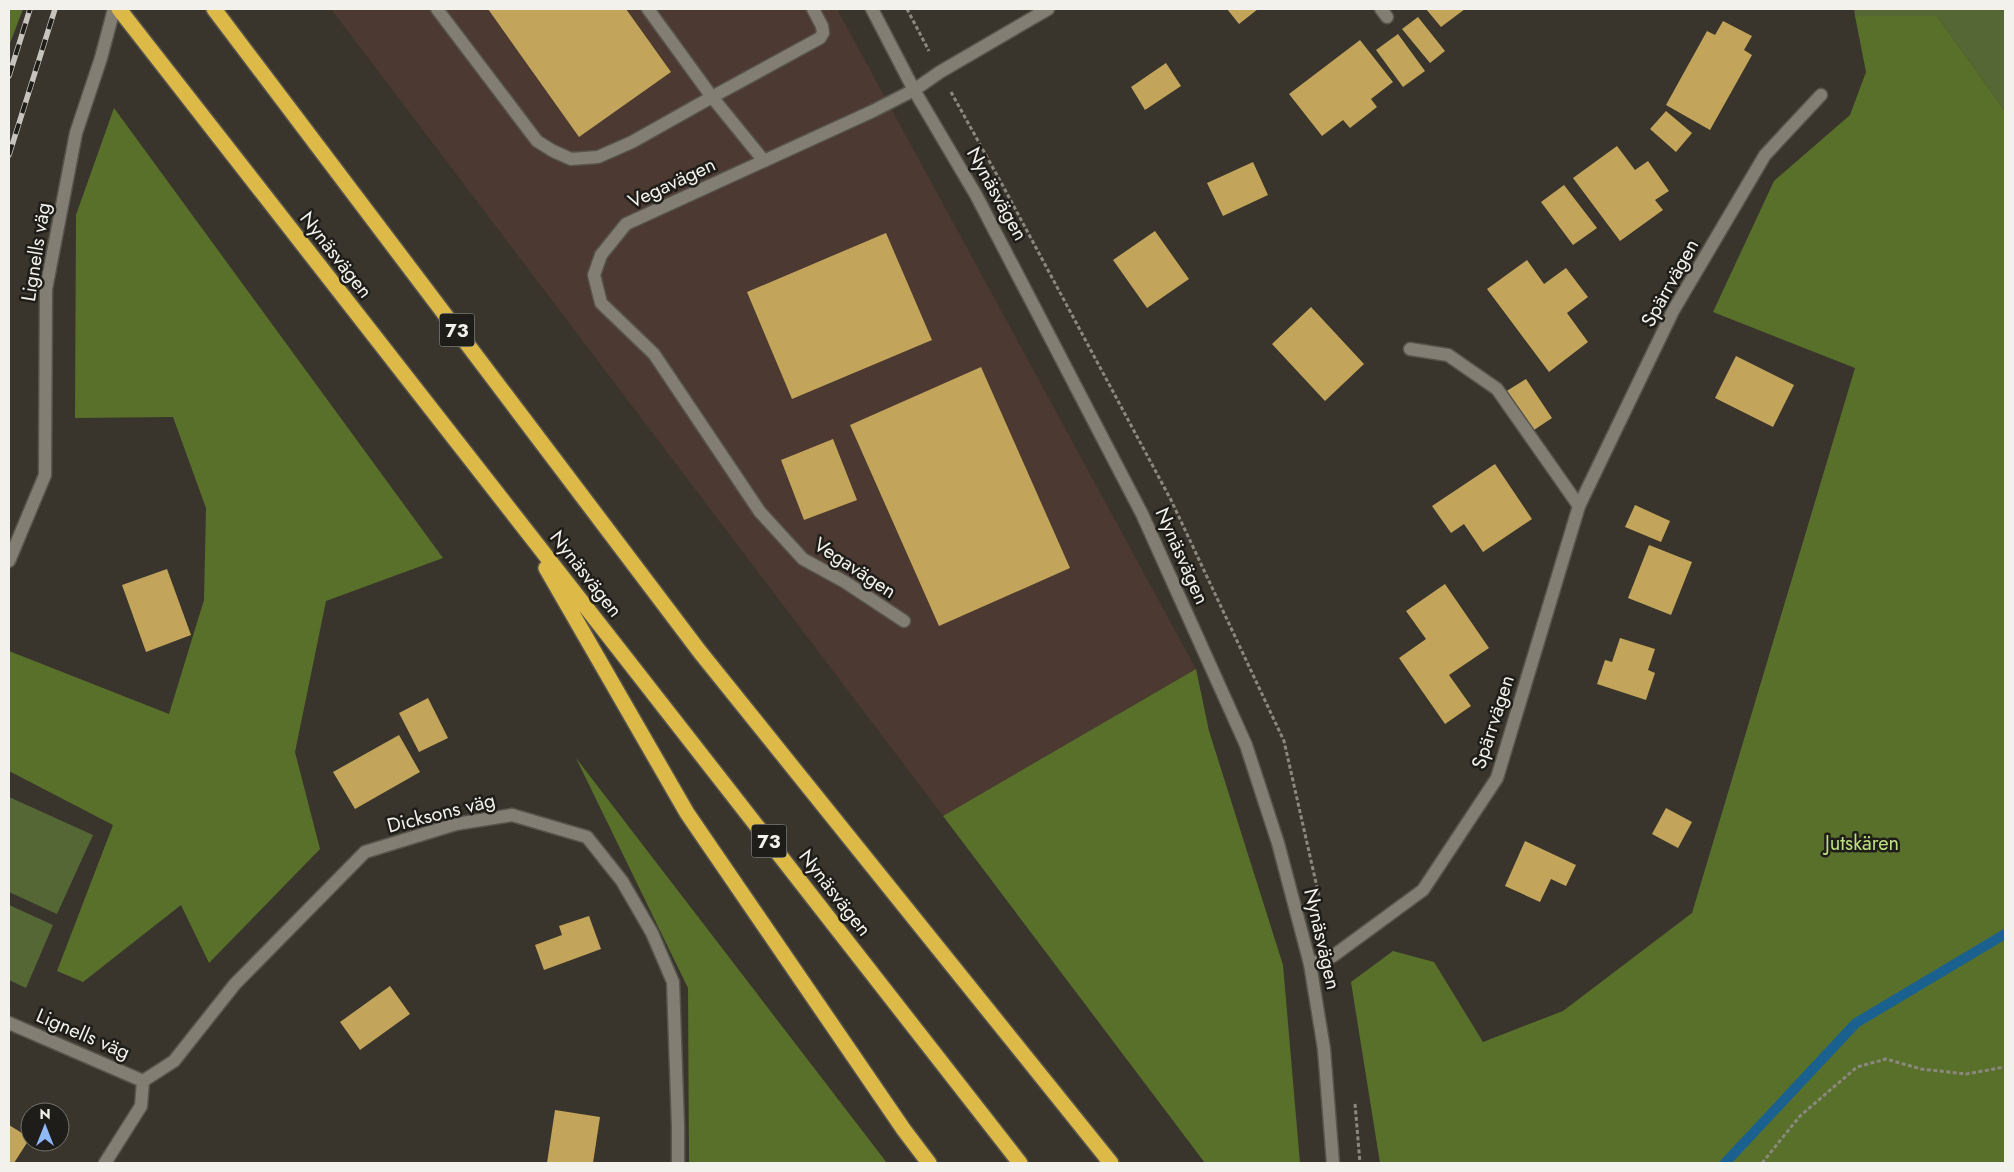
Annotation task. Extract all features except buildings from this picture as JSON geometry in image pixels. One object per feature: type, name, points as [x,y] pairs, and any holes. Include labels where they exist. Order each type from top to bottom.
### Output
[{"type":"highway","name":"Nynäsvägen","points":[[119,9],[1020,1163]]},
{"type":"highway","name":"73","points":[[214,9],[700,652],[1111,1163]]},
{"type":"highway","points":[[518,519],[687,813],[899,1122],[930,1163]]},
{"type":"street","name":"Lignells väg","points":[[9,561],[45,475],[46,289],[76,133],[101,58],[114,9]]},
{"type":"street","points":[[437,9],[537,141],[571,159],[598,158],[632,142],[820,38],[823,33],[822,26],[813,9]]},
{"type":"street","points":[[648,9],[712,97],[764,161]]},
{"type":"street","name":"Nynäsvägen","points":[[872,9],[914,90],[976,195],[1142,514],[1246,745],[1278,842],[1310,964],[1324,1048],[1333,1163]]},
{"type":"street","name":"Vegavägen","points":[[904,621],[845,582],[803,559],[760,512],[654,354],[601,303],[594,274],[601,255],[626,224],[914,90],[940,72],[1048,9]]},
{"type":"street","name":"Spärrvägen","points":[[1310,964],[1333,956],[1423,890],[1497,778],[1579,506],[1673,311],[1755,171],[1765,155],[1821,95]]},
{"type":"street","points":[[1410,349],[1448,355],[1497,389],[1579,506]]},
{"type":"street","name":"Dicksons väg","points":[[143,1081],[174,1062],[235,984],[365,852],[456,824],[512,815],[587,838],[622,881],[652,933],[673,982],[678,1163]]},
{"type":"street","name":"Lignells väg","points":[[9,1023],[143,1081]]},
{"type":"street","points":[[105,1163],[141,1106],[143,1081]]},
{"type":"path","points":[[1762,1163],[1800,1116],[1857,1066],[1886,1059],[1921,1069],[1966,1074],[2005,1067]]},
{"type":"shaded area","points":[[331,9],[837,9],[1196,669],[943,816]]},
{"type":"green space","points":[[9,9],[23,9],[9,46]]},
{"type":"green space","points":[[1854,9],[2005,9],[2005,111],[1937,16],[1855,16]]},
{"type":"green space","name":"Jutskären","points":[[1855,16],[1937,16],[2005,111],[2005,1163],[1380,1163],[1351,982],[1393,951],[1434,962],[1483,1042],[1563,1011],[1692,913],[1855,368],[1713,312],[1774,181],[1850,115],[1866,72]]},
{"type":"green space","points":[[114,108],[443,558],[326,601],[295,752],[320,849],[209,963],[181,905],[83,982],[57,971],[113,825],[9,771],[9,651],[169,714],[204,600],[206,508],[173,417],[75,418],[76,215]]},
{"type":"green space","points":[[1196,669],[1209,731],[1283,965],[1300,1163],[1205,1163],[943,816]]},
{"type":"green space","points":[[576,758],[887,1163],[689,1163],[688,988]]},
{"type":"green space","points":[[9,797],[93,835],[57,914],[9,892]]},
{"type":"green space","points":[[9,905],[53,925],[26,988],[9,980]]},
{"type":"waterway","points":[[1725,1163],[1856,1023],[2005,934]]},
{"type":"railway","points":[[9,76],[30,9]]},
{"type":"railway","points":[[9,155],[55,9]]}]
